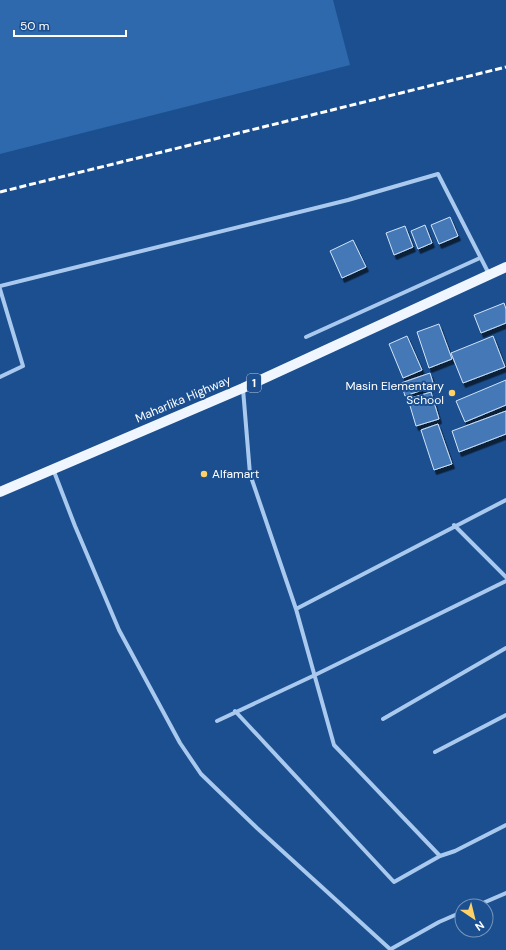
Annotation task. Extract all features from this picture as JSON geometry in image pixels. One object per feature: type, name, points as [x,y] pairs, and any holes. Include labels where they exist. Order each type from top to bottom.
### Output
[{"type":"main road","name":"Maharlika Highway","points":[[0,492],[53,468],[243,388],[506,267]]},
{"type":"street","points":[[0,286],[348,200],[438,174],[489,275]]},
{"type":"street","points":[[306,337],[480,258]]},
{"type":"street","points":[[0,290],[23,366],[0,377]]},
{"type":"street","points":[[243,388],[250,474],[296,609],[334,745],[440,856]]},
{"type":"street","points":[[53,468],[75,526],[119,630],[180,743],[201,774],[257,828],[391,950],[439,922],[454,915]]},
{"type":"street","points":[[296,609],[454,525],[506,500]]},
{"type":"street","points":[[454,525],[506,577]]},
{"type":"street","points":[[217,721],[506,580]]},
{"type":"street","points":[[383,719],[506,648]]},
{"type":"street","points":[[235,711],[394,882],[440,856],[455,851],[506,826]]},
{"type":"street","points":[[435,752],[506,714]]},
{"type":"street","points":[[494,898],[506,893]]},
{"type":"shaded area","points":[[0,0],[333,0],[350,65],[0,154]]},
{"type":"building","points":[[450,217],[458,236],[439,244],[431,225]]},
{"type":"building","points":[[425,225],[432,243],[418,249],[411,231]]},
{"type":"building","points":[[405,226],[413,247],[394,255],[386,233]]},
{"type":"building","points":[[353,240],[366,267],[342,278],[330,251]]},
{"type":"building","points":[[504,303],[506,309],[506,323],[481,333],[474,315]]},
{"type":"building","points":[[439,324],[452,359],[429,368],[417,332]]},
{"type":"building","points":[[407,336],[422,370],[403,378],[389,344]]},
{"type":"building","points":[[493,336],[505,367],[463,383],[451,353]]},
{"type":"building","points":[[430,373],[434,386],[405,396],[401,383]]},
{"type":"building","points":[[506,380],[506,405],[465,422],[456,401]]},
{"type":"building","points":[[431,392],[439,419],[416,426],[408,399]]},
{"type":"building","points":[[506,411],[506,434],[459,452],[452,431]]},
{"type":"building","points":[[438,424],[452,464],[434,470],[421,430]]},
{"type":"railway","points":[[0,192],[506,67]]},
{"type":"place","name":"Masin Elementary School","points":[[452,393]]},
{"type":"place","name":"Alfamart","points":[[204,474]]}]
